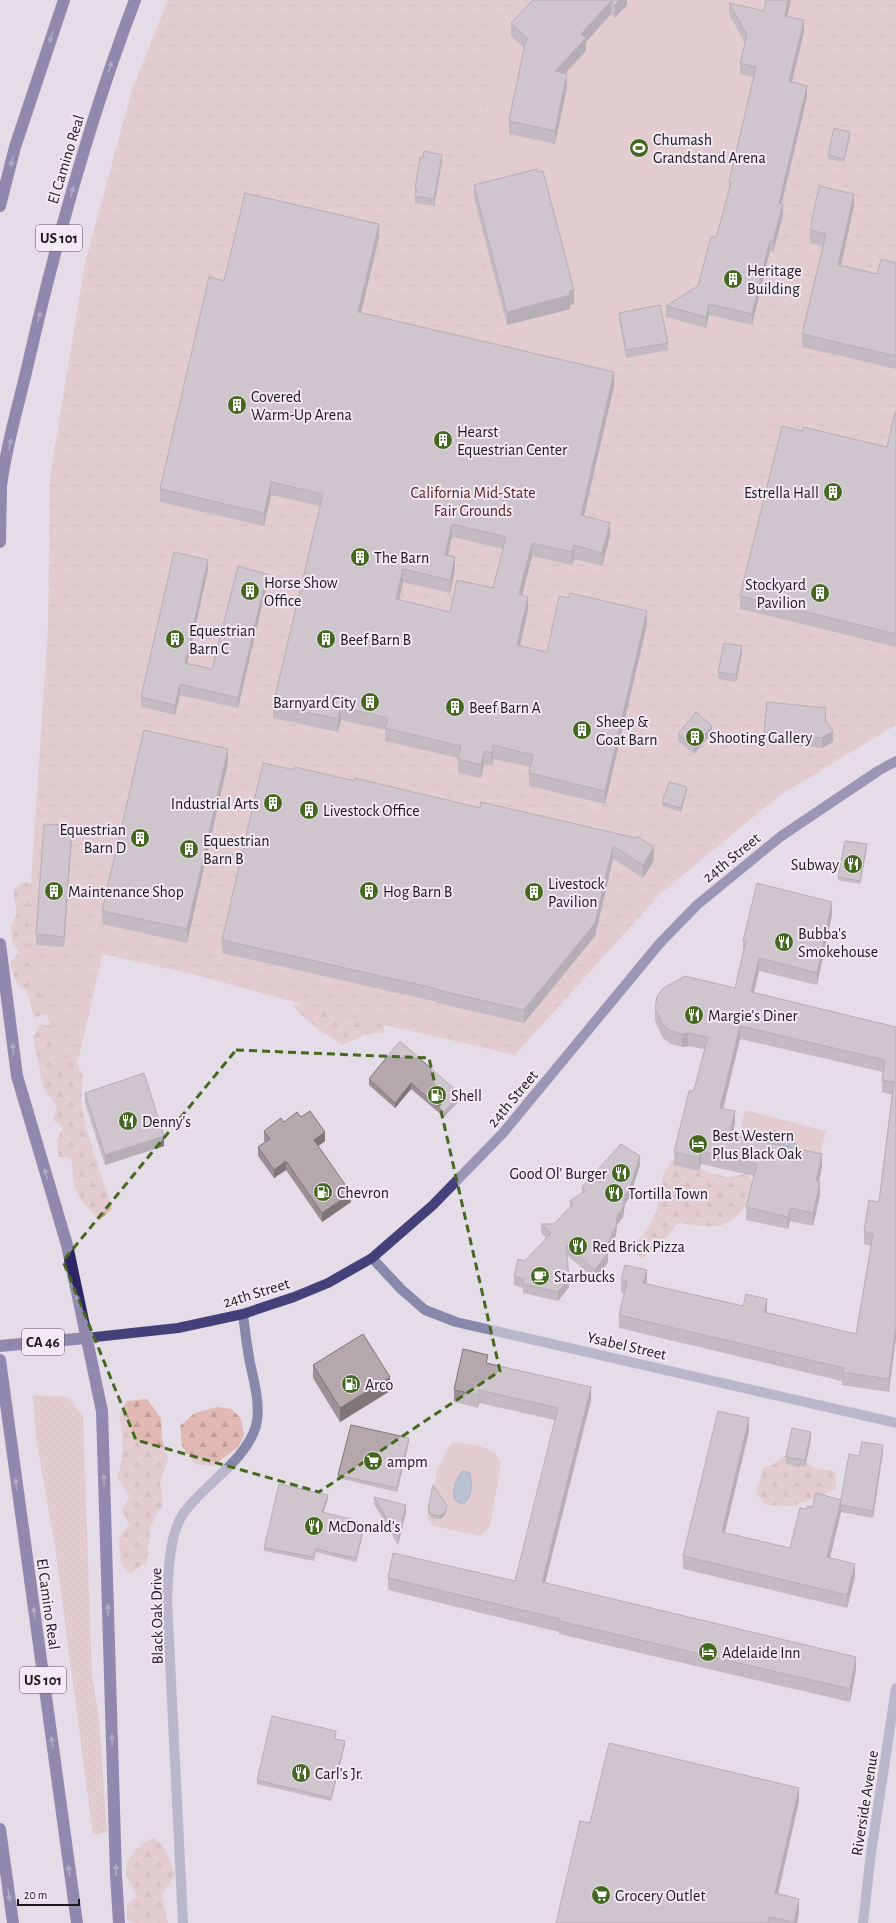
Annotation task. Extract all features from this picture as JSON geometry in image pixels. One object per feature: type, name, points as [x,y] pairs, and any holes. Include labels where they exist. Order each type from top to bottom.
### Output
[{"type":"highway","points":[[0,206],[15,147],[64,0]]},
{"type":"highway","name":"El Camino Real","points":[[0,542],[1,488],[42,305],[72,192],[112,59],[135,0]]},
{"type":"highway","points":[[0,944],[17,1076],[67,1245],[102,1411],[116,1875],[119,1923]]},
{"type":"highway","name":"CA 46","points":[[0,1346],[86,1338]]},
{"type":"highway","name":"El Camino Real","points":[[0,1360],[77,1923]]},
{"type":"highway","points":[[0,1829],[13,1923]]},
{"type":"main road","name":"24th Street","points":[[86,1338],[178,1328],[243,1314],[294,1297],[328,1283],[372,1258],[433,1204],[503,1133],[660,943],[697,905],[780,837],[878,771],[896,761]]},
{"type":"street","name":"Ysabel Street","points":[[372,1258],[401,1289],[425,1310],[456,1322],[896,1423]]},
{"type":"street","name":"Black Oak Drive","points":[[183,1923],[168,1600],[168,1570],[173,1542],[182,1515],[203,1490],[246,1449],[256,1425],[257,1396],[243,1314]]},
{"type":"street","name":"Riverside Avenue","points":[[863,1923],[871,1853],[896,1688]]},
{"type":"highlighted area","points":[[236,1050],[429,1058],[500,1371],[319,1492],[136,1440],[63,1261]]},
{"type":"green space","name":"California Mid-State Fair Grounds","points":[[168,0],[896,0],[896,725],[780,795],[661,893],[515,1055],[345,1016],[192,974],[103,954],[78,1060],[59,1057],[27,945],[48,627],[50,477],[85,263],[132,90]]},
{"type":"green space","name":"Chumash Grandstand Arena","points":[[515,0],[806,0],[815,33],[813,95],[750,357],[729,366],[678,353],[590,368],[533,357],[507,343],[470,201],[497,32]]},
{"type":"green space","points":[[24,882],[40,885],[54,1013],[34,1017],[27,991],[17,983],[10,964],[19,952],[12,942],[11,926],[17,913],[13,890]]},
{"type":"green space","points":[[319,1001],[383,1020],[384,1032],[364,1035],[343,1045],[316,1027],[293,1006]]},
{"type":"green space","points":[[41,1024],[57,1027],[73,1051],[83,1077],[81,1101],[86,1129],[112,1209],[100,1220],[83,1202],[77,1191],[73,1179],[72,1161],[70,1158],[59,1157],[57,1141],[63,1127],[53,1120],[57,1106],[43,1087],[33,1037]]},
{"type":"green space","points":[[745,1110],[826,1131],[817,1166],[736,1149]]},
{"type":"green space","points":[[672,1160],[687,1162],[710,1173],[728,1177],[747,1174],[756,1187],[741,1212],[726,1224],[707,1226],[678,1223],[655,1251],[641,1258],[632,1248],[649,1226],[657,1210],[664,1173]]},
{"type":"green space","points":[[33,1395],[68,1397],[83,1416],[92,1676],[99,1717],[107,1832],[93,1835],[55,1547],[36,1438]]},
{"type":"green space","points":[[147,1399],[161,1418],[162,1438],[168,1459],[160,1483],[163,1504],[150,1527],[147,1562],[130,1574],[121,1563],[119,1538],[129,1525],[122,1509],[130,1496],[117,1478],[123,1446],[119,1415],[127,1401]]},
{"type":"green space","points":[[217,1407],[232,1409],[241,1419],[244,1436],[238,1447],[213,1466],[195,1464],[182,1446],[180,1426],[195,1413]]},
{"type":"green space","points":[[456,1442],[477,1445],[494,1452],[501,1463],[490,1526],[481,1536],[433,1526],[427,1518],[437,1472],[450,1444]]},
{"type":"green space","points":[[796,1447],[812,1467],[835,1472],[836,1489],[793,1506],[766,1505],[756,1494],[764,1467],[774,1464]]},
{"type":"green space","points":[[154,1837],[165,1849],[175,1874],[162,1896],[168,1923],[134,1923],[127,1920],[127,1904],[137,1896],[127,1876],[127,1863],[138,1848]]},
{"type":"water","points":[[772,1130],[784,1133],[797,1145],[794,1153],[750,1142],[753,1137]]},
{"type":"water","points":[[463,1471],[470,1473],[471,1490],[468,1498],[462,1504],[455,1500],[454,1489],[458,1477]]},
{"type":"building","points":[[533,0],[620,0],[615,5],[611,1],[581,34],[586,38],[555,71],[567,74],[555,131],[509,121],[525,43],[528,39],[511,23]]},
{"type":"building","points":[[766,0],[788,0],[785,16],[804,20],[789,81],[807,86],[779,203],[783,204],[773,241],[770,240],[752,314],[709,304],[706,317],[666,306],[698,286],[711,236],[716,238],[731,183],[729,182],[756,67],[740,63],[747,35],[729,3],[764,11]]},
{"type":"building","points":[[834,128],[850,132],[844,159],[828,155]]},
{"type":"building","points":[[424,151],[442,155],[434,199],[415,196],[420,157],[423,158]]},
{"type":"building","points":[[537,169],[538,172],[543,171],[574,290],[569,291],[570,295],[507,312],[474,185]]},
{"type":"building","points":[[819,186],[854,194],[838,265],[877,274],[881,259],[896,263],[896,356],[802,334],[826,234],[810,230]]},
{"type":"building","points":[[245,193],[379,224],[358,312],[614,372],[581,515],[610,523],[602,553],[574,545],[572,552],[532,543],[519,594],[528,597],[517,645],[547,652],[559,596],[569,598],[570,593],[647,611],[605,791],[529,773],[533,755],[493,745],[492,753],[484,751],[481,765],[458,759],[461,746],[385,728],[388,718],[341,707],[338,719],[273,705],[323,494],[271,482],[264,513],[160,489],[209,277],[224,281]],"holes":[[[452,524],[506,537],[493,588],[457,580],[450,612],[396,599],[403,569],[450,580],[455,557],[445,555]]]},
{"type":"building","points":[[660,305],[668,343],[626,350],[619,313]]},
{"type":"building","points":[[895,412],[896,634],[740,596],[782,426],[802,431],[803,427],[887,447]]},
{"type":"building","points":[[174,552],[208,560],[185,663],[212,669],[238,566],[267,574],[238,698],[180,684],[175,705],[141,697]]},
{"type":"building","points":[[724,643],[742,646],[736,675],[718,672]]},
{"type":"building","points":[[767,702],[826,708],[825,720],[833,731],[822,738],[764,732]]},
{"type":"building","name":"Shooting Gallery","points":[[696,712],[712,726],[694,747],[678,734]]},
{"type":"building","points":[[144,730],[228,749],[187,929],[102,911]]},
{"type":"building","points":[[263,763],[295,770],[295,767],[355,781],[355,778],[480,808],[481,802],[636,838],[637,836],[654,847],[643,865],[613,846],[595,923],[524,1010],[222,940]]},
{"type":"building","points":[[669,782],[687,787],[681,808],[662,803]]},
{"type":"building","name":"Maintenance Shop","points":[[44,824],[72,826],[64,937],[36,934]]},
{"type":"building","name":"Subway","points":[[845,841],[867,844],[860,881],[838,877]]},
{"type":"building","points":[[757,883],[832,902],[817,973],[759,958],[751,992],[896,1027],[896,1325],[889,1379],[842,1372],[844,1368],[619,1315],[627,1281],[621,1280],[625,1265],[647,1270],[643,1283],[743,1306],[746,1294],[767,1299],[764,1312],[856,1334],[873,1234],[864,1231],[869,1200],[879,1202],[894,1082],[882,1080],[885,1060],[740,1026],[720,1108],[735,1111],[729,1135],[822,1154],[816,1181],[820,1182],[813,1213],[790,1208],[788,1217],[746,1207],[757,1164],[701,1151],[699,1158],[674,1152],[689,1091],[694,1090],[708,1037],[688,1033],[682,1034],[671,1031],[663,1025],[655,1008],[657,997],[662,989],[685,976],[735,988],[746,941],[743,941]]},
{"type":"building","points":[[400,1041],[460,1094],[444,1112],[411,1083],[395,1103],[369,1079]]},
{"type":"building","points":[[144,1073],[164,1136],[105,1155],[85,1093]]},
{"type":"building","points":[[310,1111],[325,1132],[314,1140],[351,1193],[322,1213],[286,1161],[274,1170],[258,1147],[270,1139],[264,1131],[281,1118],[284,1122],[297,1112],[301,1117]]},
{"type":"building","points":[[621,1144],[640,1156],[630,1188],[625,1195],[623,1208],[617,1216],[616,1226],[604,1251],[608,1253],[595,1270],[566,1245],[569,1278],[558,1292],[523,1284],[524,1279],[514,1276],[518,1259],[525,1261],[551,1233],[541,1224],[554,1224],[573,1204],[570,1201],[585,1191],[582,1187]]},
{"type":"building","name":"Arco","points":[[363,1334],[390,1377],[340,1408],[313,1365]]},
{"type":"building","points":[[463,1349],[488,1355],[486,1363],[591,1387],[542,1582],[856,1657],[850,1689],[559,1621],[560,1619],[388,1578],[393,1553],[515,1581],[558,1408],[479,1390],[478,1395],[454,1390]]},
{"type":"building","name":"Adelaide Inn","points":[[718,1411],[749,1418],[722,1532],[790,1548],[800,1508],[806,1509],[807,1506],[812,1507],[816,1493],[841,1500],[827,1557],[855,1564],[847,1595],[683,1556]]},
{"type":"building","name":"ampm","points":[[351,1425],[409,1438],[397,1488],[338,1475]]},
{"type":"building","points":[[792,1428],[811,1432],[805,1460],[786,1457]]},
{"type":"building","points":[[862,1442],[883,1445],[873,1511],[841,1505],[849,1454],[859,1456]]},
{"type":"building","name":"McDonald's","points":[[279,1484],[328,1495],[322,1512],[354,1520],[364,1526],[356,1558],[316,1549],[314,1557],[264,1548]]},
{"type":"building","points":[[433,1485],[447,1505],[445,1512],[440,1516],[431,1514],[428,1508]]},
{"type":"building","points":[[374,1497],[406,1505],[398,1538]]},
{"type":"building","name":"Carl's Jr.","points":[[272,1716],[336,1731],[335,1739],[345,1741],[331,1798],[257,1780]]},
{"type":"building","points":[[609,1743],[799,1788],[775,1893],[799,1899],[794,1922],[769,1917],[768,1923],[556,1923],[580,1821],[590,1823]]},
{"type":"place","name":"Chumash Grandstand Arena","points":[[639,148]]},
{"type":"place","name":"Heritage Building","points":[[733,279]]},
{"type":"place","name":"Covered Warm-Up Arena","points":[[237,405]]},
{"type":"place","name":"Hearst Equestrian Center","points":[[443,440]]},
{"type":"place","name":"Estrella Hall","points":[[833,492]]},
{"type":"place","name":"The Barn","points":[[360,557]]},
{"type":"place","name":"Horse Show Office","points":[[250,591]]},
{"type":"place","name":"Stockyard Pavilion","points":[[820,593]]},
{"type":"place","name":"Equestrian Barn C","points":[[175,639]]},
{"type":"place","name":"Beef Barn B","points":[[326,639]]},
{"type":"place","name":"Barnyard City","points":[[370,702]]},
{"type":"place","name":"Beef Barn A","points":[[455,707]]},
{"type":"place","name":"Sheep & Goat Barn","points":[[582,730]]},
{"type":"place","name":"Shooting Gallery","points":[[695,737]]},
{"type":"place","name":"Industrial Arts","points":[[273,803]]},
{"type":"place","name":"Livestock Office","points":[[309,810]]},
{"type":"place","name":"Equestrian Barn D","points":[[140,838]]},
{"type":"place","name":"Equestrian Barn B","points":[[189,849]]},
{"type":"place","name":"Subway","points":[[853,864]]},
{"type":"place","name":"Maintenance Shop","points":[[54,891]]},
{"type":"place","name":"Hog Barn B","points":[[369,891]]},
{"type":"place","name":"Livestock Pavilion","points":[[534,892]]},
{"type":"place","name":"Bubba's Smokehouse","points":[[784,942]]},
{"type":"place","name":"Margie's Diner","points":[[694,1015]]},
{"type":"place","name":"Shell","points":[[437,1095]]},
{"type":"place","name":"Denny's","points":[[128,1121]]},
{"type":"place","name":"Best Western Plus Black Oak","points":[[698,1144]]},
{"type":"place","name":"Good Ol' Burger","points":[[621,1173]]},
{"type":"place","name":"Chevron","points":[[323,1192]]},
{"type":"place","name":"Tortilla Town","points":[[614,1193]]},
{"type":"place","name":"Red Brick Pizza","points":[[578,1246]]},
{"type":"place","name":"Starbucks","points":[[540,1276]]},
{"type":"place","name":"Arco","points":[[351,1384]]},
{"type":"place","name":"ampm","points":[[373,1461]]},
{"type":"place","name":"McDonald's","points":[[314,1526]]},
{"type":"place","name":"Adelaide Inn","points":[[708,1652]]},
{"type":"place","name":"Carl's Jr.","points":[[301,1773]]},
{"type":"place","name":"Grocery Outlet","points":[[601,1895]]}]
